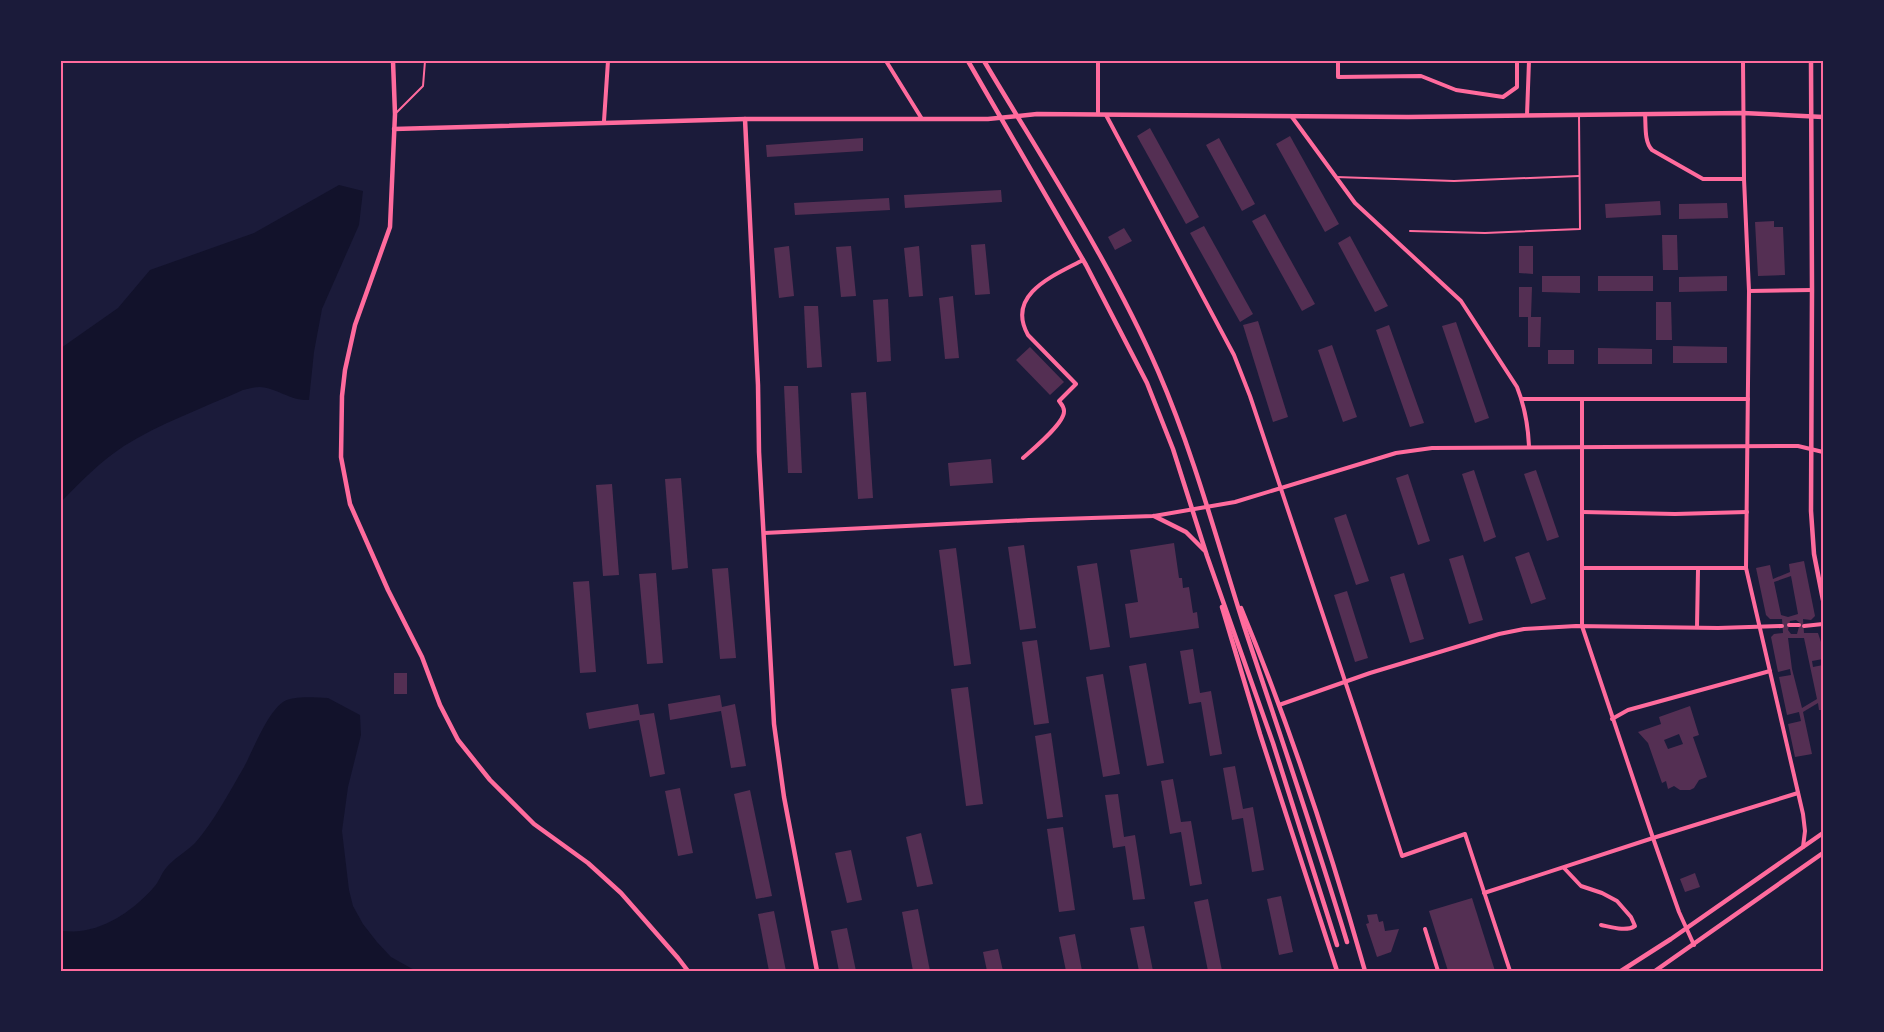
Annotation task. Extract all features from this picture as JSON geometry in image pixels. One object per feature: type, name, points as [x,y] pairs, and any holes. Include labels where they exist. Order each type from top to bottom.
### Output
[{"type":"street","points":[[394,61],[395,114],[390,227],[354,325],[343,387],[340,424],[341,457],[350,504],[388,590],[422,658],[440,705],[458,740],[490,780],[534,824],[588,863],[620,893],[688,971]]},
{"type":"street","points":[[604,122],[608,61]]},
{"type":"street","points":[[886,61],[922,120]]},
{"type":"street","points":[[968,61],[1083,260],[1147,383],[1173,449],[1260,734],[1337,971]]},
{"type":"street","points":[[984,61],[1104,265],[1158,371],[1180,426],[1208,506],[1229,579],[1310,820],[1347,942]]},
{"type":"street","points":[[1098,61],[1098,114]]},
{"type":"street","points":[[1338,61],[1338,77],[1421,76],[1456,90],[1503,97],[1517,87],[1517,61]]},
{"type":"street","points":[[1527,115],[1529,61]]},
{"type":"street","points":[[1744,61],[1744,179],[1749,290],[1746,568],[1804,821],[1805,840],[1803,847]]},
{"type":"street","points":[[1811,61],[1811,511],[1814,554],[1823,600]]},
{"type":"street","points":[[394,128],[745,119],[1002,119],[1037,114],[1292,117],[1744,113],[1823,117]]},
{"type":"street","points":[[1645,114],[1647,141],[1652,150],[1703,179],[1744,179]]},
{"type":"street","points":[[1106,115],[1231,348],[1250,396],[1402,856],[1465,834],[1510,971]]},
{"type":"street","points":[[1292,117],[1355,203],[1461,301],[1512,379],[1522,399],[1527,421],[1528,446]]},
{"type":"street","points":[[745,119],[774,724],[784,797],[817,971]]},
{"type":"street","points":[[1024,458],[1059,423],[1064,409],[1058,401],[1076,384],[1028,335],[1022,319],[1024,303],[1039,285],[1083,260]]},
{"type":"street","points":[[1749,290],[1812,290]]},
{"type":"street","points":[[1522,399],[1748,399]]},
{"type":"street","points":[[1582,399],[1582,626],[1652,838],[1686,929],[1694,945]]},
{"type":"street","points":[[764,533],[1154,516],[1235,502],[1396,453],[1432,448],[1798,446],[1823,452]]},
{"type":"street","points":[[1582,512],[1675,514],[1747,512]]},
{"type":"street","points":[[1154,516],[1186,532],[1200,545],[1207,556],[1273,743],[1337,945]]},
{"type":"street","points":[[1582,568],[1698,570],[1746,568]]},
{"type":"street","points":[[1697,627],[1698,570]]},
{"type":"street","points":[[1229,579],[1264,661],[1279,704],[1365,971]]},
{"type":"street","points":[[1789,625],[1823,624]]},
{"type":"street","points":[[1279,704],[1370,672],[1499,634],[1524,629],[1582,626],[1782,626]]},
{"type":"street","points":[[1612,718],[1628,710],[1770,671]]},
{"type":"street","points":[[1484,893],[1798,793]]},
{"type":"street","points":[[1621,971],[1686,929],[1823,833]]},
{"type":"street","points":[[1655,971],[1823,853]]},
{"type":"street","points":[[1564,868],[1580,886],[1602,893],[1617,901],[1635,926],[1623,928],[1601,925]]},
{"type":"street","points":[[1425,930],[1438,971]]},
{"type":"lane","points":[[395,114],[423,86],[425,61]]},
{"type":"lane","points":[[1410,231],[1485,233],[1580,229],[1578,176],[1579,115]]},
{"type":"lane","points":[[1336,177],[1454,181],[1578,176]]},
{"type":"shaded area","points":[[339,185],[363,191],[359,225],[322,309],[314,352],[309,400],[296,399],[266,388],[257,387],[243,390],[167,423],[124,446],[83,479],[61,502],[61,348],[118,308],[150,270],[254,233]]},
{"type":"shaded area","points":[[293,698],[328,698],[360,715],[361,735],[348,787],[342,831],[349,890],[353,906],[363,924],[391,957],[416,971],[61,971],[61,931],[80,931],[101,926],[121,916],[147,895],[156,885],[169,864],[195,843],[208,826],[244,767],[271,714],[277,707]]},
{"type":"building","points":[[1150,128],[1199,217],[1186,224],[1137,136]]},
{"type":"building","points":[[1290,136],[1339,224],[1325,232],[1276,144]]},
{"type":"building","points":[[863,138],[863,151],[767,157],[766,145]]},
{"type":"building","points":[[1219,138],[1255,204],[1242,211],[1206,145]]},
{"type":"building","points":[[1001,190],[1002,202],[905,208],[904,195]]},
{"type":"building","points":[[889,198],[890,210],[795,215],[794,203]]},
{"type":"building","points":[[1660,201],[1661,215],[1606,218],[1605,204]]},
{"type":"building","points":[[1727,203],[1728,218],[1679,219],[1679,204]]},
{"type":"building","points":[[1265,214],[1315,304],[1302,311],[1252,221]]},
{"type":"building","points":[[1774,221],[1774,227],[1783,227],[1785,275],[1758,276],[1755,222]]},
{"type":"building","points":[[1204,226],[1253,314],[1240,322],[1190,233]]},
{"type":"building","points":[[1124,228],[1132,241],[1115,250],[1108,237]]},
{"type":"building","points":[[1662,235],[1677,235],[1678,270],[1663,270]]},
{"type":"building","points":[[1350,236],[1388,306],[1375,312],[1338,243]]},
{"type":"building","points":[[985,244],[990,294],[975,295],[971,245]]},
{"type":"building","points":[[789,246],[794,296],[779,298],[774,248]]},
{"type":"building","points":[[851,246],[856,296],[841,297],[836,247]]},
{"type":"building","points":[[919,246],[923,296],[909,297],[904,248]]},
{"type":"building","points":[[1519,246],[1533,246],[1533,274],[1519,273]]},
{"type":"building","points":[[1542,276],[1580,276],[1580,293],[1542,292]]},
{"type":"building","points":[[1598,276],[1653,276],[1653,291],[1598,291]]},
{"type":"building","points":[[1727,276],[1727,291],[1679,292],[1679,277]]},
{"type":"building","points":[[1519,287],[1532,287],[1531,317],[1541,317],[1540,347],[1528,347],[1528,317],[1519,317]]},
{"type":"building","points":[[953,296],[959,358],[945,359],[939,298]]},
{"type":"building","points":[[888,299],[891,361],[877,362],[873,300]]},
{"type":"building","points":[[1656,302],[1671,302],[1672,340],[1656,340]]},
{"type":"building","points":[[804,306],[818,306],[822,367],[807,368]]},
{"type":"building","points":[[1258,321],[1288,417],[1273,422],[1243,325]]},
{"type":"building","points":[[1456,322],[1489,418],[1475,423],[1442,326]]},
{"type":"building","points":[[1389,325],[1424,423],[1410,427],[1376,330]]},
{"type":"building","points":[[1332,345],[1357,417],[1343,422],[1318,350]]},
{"type":"building","points":[[1673,346],[1727,347],[1727,363],[1673,363]]},
{"type":"building","points":[[1030,347],[1064,382],[1050,395],[1016,360]]},
{"type":"building","points":[[1598,348],[1652,349],[1652,364],[1598,364]]},
{"type":"building","points":[[1548,350],[1574,350],[1574,364],[1548,364]]},
{"type":"building","points":[[784,386],[798,386],[802,473],[788,473]]},
{"type":"building","points":[[866,392],[873,498],[858,499],[851,393]]},
{"type":"building","points":[[991,459],[993,483],[950,486],[948,463]]},
{"type":"building","points":[[1474,470],[1496,537],[1484,542],[1462,474]]},
{"type":"building","points":[[1536,470],[1559,537],[1547,541],[1524,474]]},
{"type":"building","points":[[1408,474],[1430,541],[1418,545],[1396,478]]},
{"type":"building","points":[[681,478],[688,568],[672,570],[665,479]]},
{"type":"building","points":[[612,484],[619,575],[603,576],[596,485]]},
{"type":"building","points":[[1346,514],[1369,581],[1356,585],[1334,518]]},
{"type":"building","points":[[1174,543],[1179,578],[1182,578],[1183,588],[1189,587],[1193,613],[1197,612],[1199,628],[1130,638],[1125,604],[1138,602],[1130,550]]},
{"type":"building","points":[[1024,545],[1036,628],[1020,630],[1008,547]]},
{"type":"building","points":[[956,548],[971,664],[954,666],[939,550]]},
{"type":"building","points":[[1529,552],[1546,599],[1531,604],[1515,557]]},
{"type":"building","points":[[1463,555],[1483,620],[1469,624],[1449,559]]},
{"type":"building","points":[[1804,561],[1815,616],[1811,620],[1803,619],[1804,633],[1818,633],[1823,648],[1823,659],[1812,661],[1813,667],[1823,665],[1823,710],[1819,710],[1818,703],[1803,712],[1812,754],[1795,757],[1788,724],[1801,721],[1799,712],[1787,715],[1779,677],[1791,675],[1790,669],[1778,672],[1771,637],[1774,634],[1783,633],[1782,619],[1770,619],[1766,615],[1756,568],[1770,565],[1773,579],[1790,572],[1789,564]],"holes":[[[1791,576],[1798,614],[1788,617],[1781,615],[1774,582]],[[1796,620],[1800,623],[1797,634],[1791,634],[1788,630],[1790,621]],[[1788,638],[1804,638],[1817,699],[1802,708],[1792,669]]]},
{"type":"building","points":[[1097,563],[1110,647],[1090,650],[1077,566]]},
{"type":"building","points":[[728,568],[736,658],[720,659],[712,569]]},
{"type":"building","points":[[656,573],[663,663],[647,664],[639,574]]},
{"type":"building","points":[[1404,573],[1424,639],[1410,643],[1390,577]]},
{"type":"building","points":[[589,581],[596,672],[580,673],[573,582]]},
{"type":"building","points":[[1347,591],[1368,658],[1355,662],[1334,595]]},
{"type":"building","points":[[1037,640],[1049,723],[1034,725],[1022,642]]},
{"type":"building","points":[[1193,649],[1200,693],[1211,691],[1222,754],[1210,756],[1201,702],[1189,704],[1180,651]]},
{"type":"building","points":[[1146,663],[1164,763],[1147,766],[1129,666]]},
{"type":"building","points":[[394,673],[407,673],[407,694],[394,694]]},
{"type":"building","points":[[1103,674],[1120,774],[1103,777],[1086,677]]},
{"type":"building","points":[[968,687],[983,804],[966,806],[951,689]]},
{"type":"building","points":[[720,695],[722,707],[735,704],[746,766],[731,768],[721,711],[670,720],[668,704]]},
{"type":"building","points":[[638,704],[640,715],[654,713],[665,774],[650,777],[639,720],[589,729],[586,713]]},
{"type":"building","points":[[1690,706],[1699,735],[1693,737],[1707,777],[1699,780],[1694,788],[1690,790],[1680,790],[1674,786],[1668,789],[1666,781],[1662,783],[1648,743],[1638,732],[1661,724],[1659,717]],"holes":[[[1679,734],[1683,744],[1668,749],[1664,740]]]},
{"type":"building","points":[[1051,733],[1063,817],[1047,819],[1035,736]]},
{"type":"building","points":[[1235,766],[1243,809],[1253,807],[1264,870],[1252,872],[1243,818],[1232,820],[1223,768]]},
{"type":"building","points":[[1173,779],[1181,822],[1191,821],[1202,884],[1190,886],[1181,832],[1170,834],[1161,781]]},
{"type":"building","points":[[680,788],[693,853],[678,856],[665,791]]},
{"type":"building","points":[[750,790],[772,896],[756,899],[734,794]]},
{"type":"building","points":[[1118,794],[1124,837],[1135,835],[1145,899],[1133,900],[1125,846],[1113,848],[1105,795]]},
{"type":"building","points":[[1063,827],[1075,910],[1059,912],[1047,829]]},
{"type":"building","points":[[921,833],[933,884],[917,887],[906,837]]},
{"type":"building","points":[[851,850],[862,900],[847,903],[835,853]]},
{"type":"building","points":[[1695,873],[1700,887],[1685,892],[1680,879]]},
{"type":"building","points":[[1281,896],[1293,952],[1279,955],[1267,899]]},
{"type":"building","points":[[1472,898],[1495,971],[1448,971],[1429,911]]},
{"type":"building","points":[[1208,899],[1222,971],[1208,971],[1194,902]]},
{"type":"building","points":[[918,909],[930,971],[913,971],[902,912]]},
{"type":"building","points":[[774,911],[786,971],[769,971],[758,914]]},
{"type":"building","points":[[1377,914],[1379,922],[1383,921],[1385,931],[1399,929],[1391,952],[1377,957],[1366,924],[1369,923],[1367,915]]},
{"type":"building","points":[[1144,926],[1153,971],[1139,971],[1130,928]]},
{"type":"building","points":[[847,928],[856,971],[839,971],[831,931]]},
{"type":"building","points":[[1075,934],[1082,971],[1066,971],[1059,937]]},
{"type":"building","points":[[998,949],[1003,971],[987,971],[983,952]]}]
